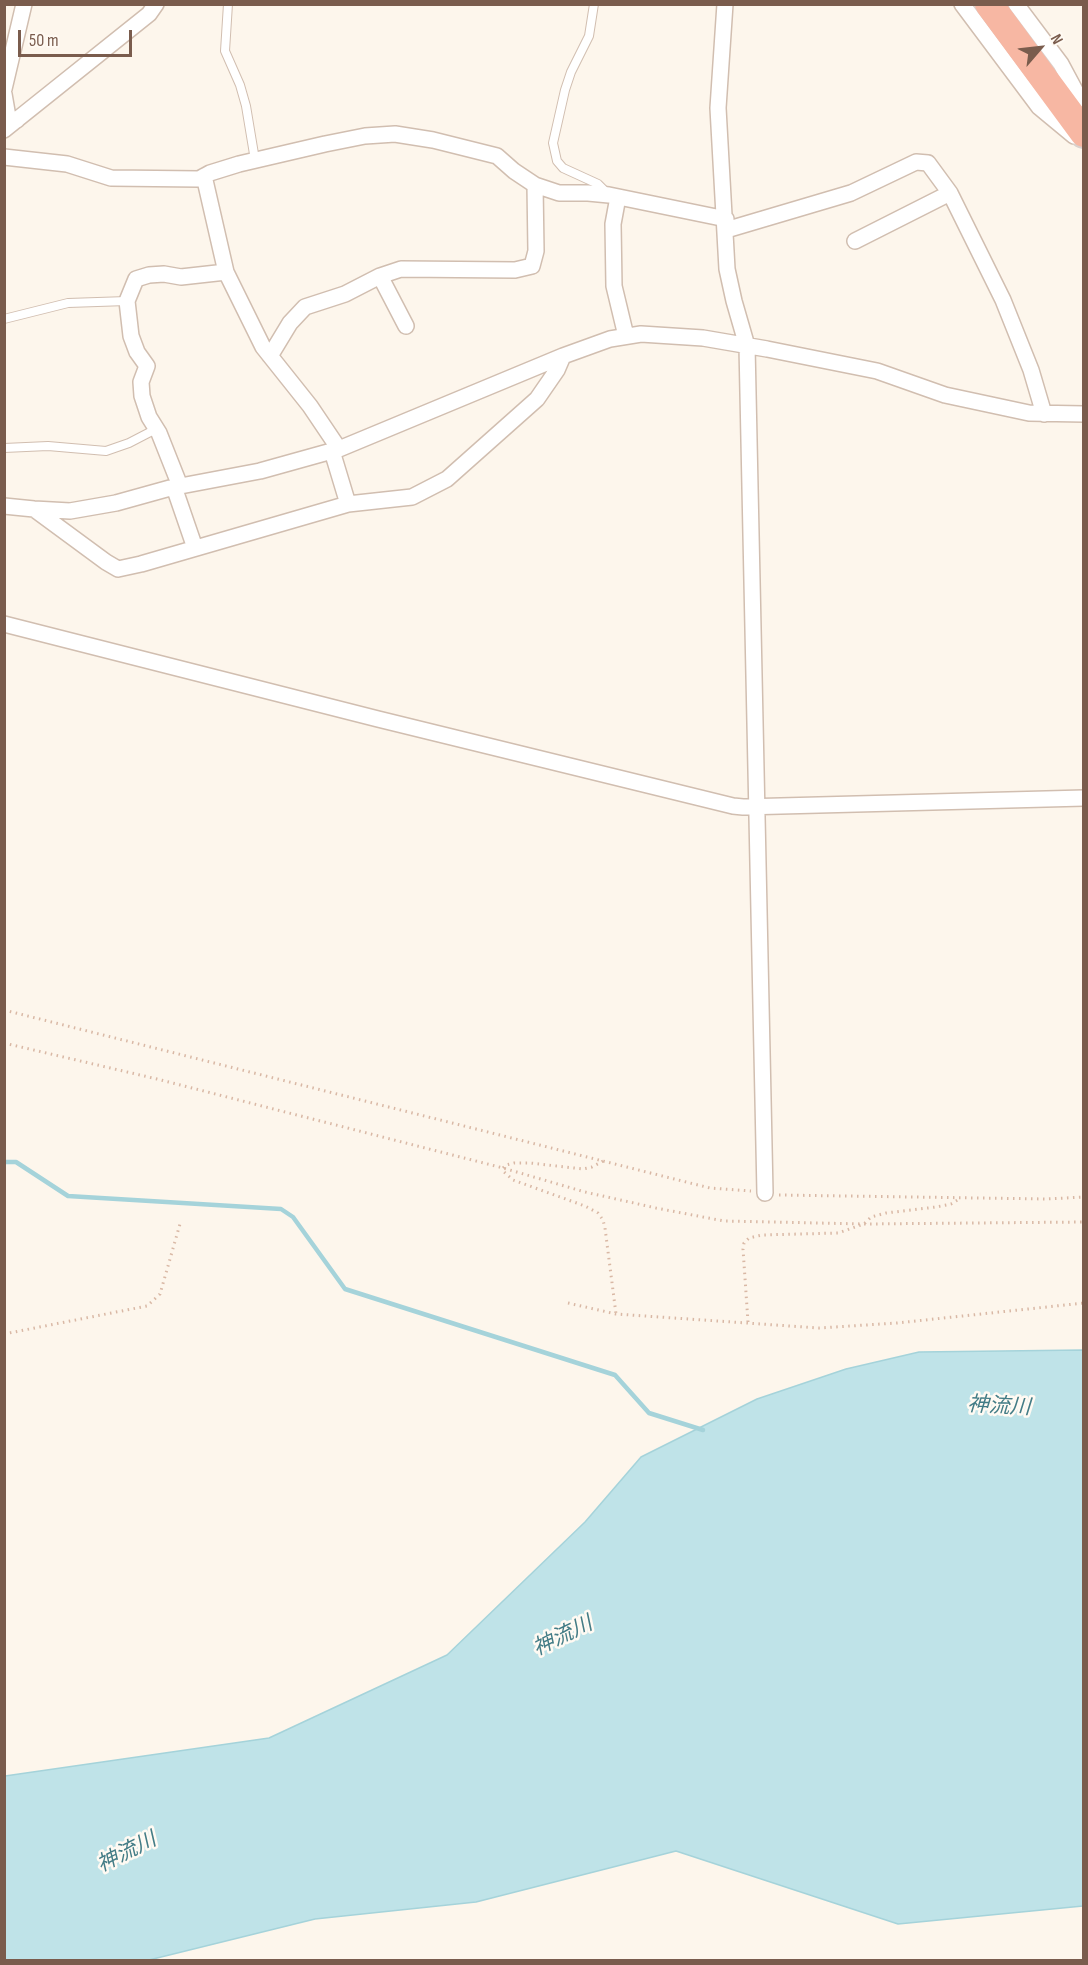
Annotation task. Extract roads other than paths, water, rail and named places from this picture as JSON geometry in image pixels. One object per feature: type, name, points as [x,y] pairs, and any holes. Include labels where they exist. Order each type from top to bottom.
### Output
[{"type":"highway","points":[[989,4],[1083,133]]},
{"type":"street","points":[[4,89],[24,4]]},
{"type":"street","points":[[4,130],[149,14],[156,4]]},
{"type":"street","points":[[725,4],[718,108],[727,269],[747,346],[765,1193]]},
{"type":"street","points":[[962,4],[1039,107],[1083,144]]},
{"type":"street","points":[[1016,4],[1061,64],[1083,107]]},
{"type":"street","points":[[4,94],[8,117],[17,120]]},
{"type":"street","points":[[4,157],[67,164],[111,178],[199,179],[255,160],[365,136],[395,134],[433,140],[497,156],[513,171],[535,185],[559,193],[588,192],[613,196],[726,225],[851,193],[916,162],[928,163],[950,193],[1003,300],[1031,370],[1044,414]]},
{"type":"street","points":[[204,176],[226,272],[263,347],[310,406],[335,450],[348,504]]},
{"type":"street","points":[[270,356],[290,323],[304,308],[345,294],[380,276],[401,270],[514,270],[532,266],[536,251],[535,185]]},
{"type":"street","points":[[855,241],[950,193]]},
{"type":"street","points":[[613,196],[614,286],[626,336]]},
{"type":"street","points":[[195,548],[177,487],[156,429],[141,396],[141,382],[147,366],[137,352],[131,336],[127,301],[136,279],[164,274],[181,277],[226,272]]},
{"type":"street","points":[[380,276],[406,326]]},
{"type":"street","points":[[4,506],[70,511],[260,471],[335,450],[563,356],[610,339],[641,334],[703,338],[877,371],[945,395],[1029,413],[1083,414]]},
{"type":"street","points":[[34,509],[118,569],[348,504],[412,497],[447,479],[537,399],[563,356]]},
{"type":"street","points":[[4,624],[733,806],[1083,798]]},
{"type":"lane","points":[[228,4],[225,51],[240,85],[246,106],[255,160]]},
{"type":"lane","points":[[594,4],[589,36],[571,72],[553,143],[557,161],[563,168],[598,184],[613,196]]},
{"type":"lane","points":[[4,319],[68,303],[127,301]]},
{"type":"lane","points":[[4,448],[48,446],[106,451],[129,443],[156,429]]},
{"type":"water","name":"神流川","points":[[1083,1350],[1083,1906],[898,1924],[676,1851],[476,1902],[315,1919],[149,1960],[5,1960],[5,1776],[269,1738],[447,1655],[585,1522],[641,1457],[757,1399],[846,1369],[919,1352]]},
{"type":"waterway","points":[[4,1162],[16,1162],[68,1196],[281,1209],[293,1217],[345,1289],[615,1375],[649,1413],[703,1430]]}]
